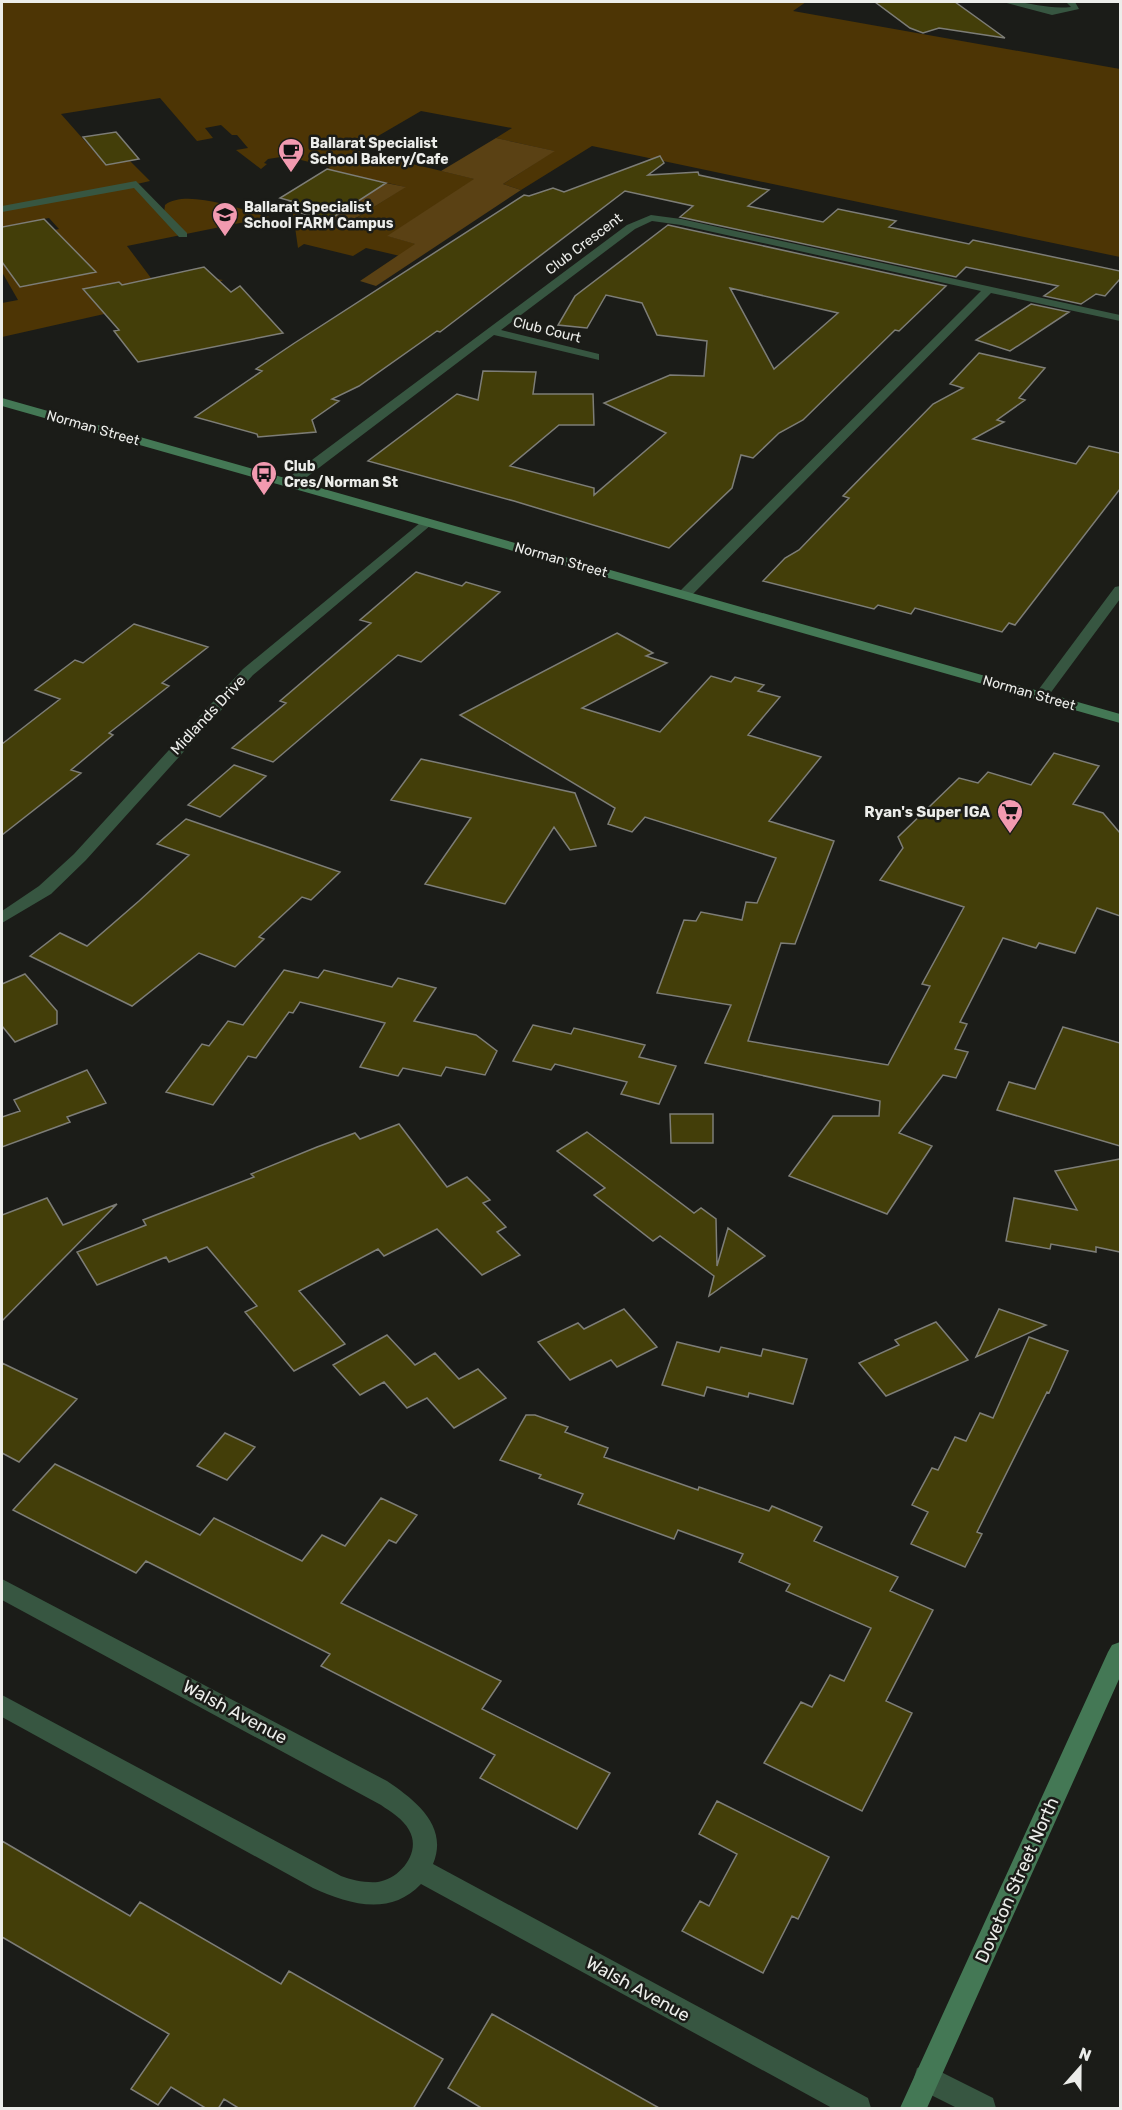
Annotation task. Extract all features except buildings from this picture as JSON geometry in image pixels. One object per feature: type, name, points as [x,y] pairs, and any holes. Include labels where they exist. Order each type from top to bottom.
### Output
[{"type":"main road","name":"Norman Street","points":[[2,402],[1120,719]]},
{"type":"main road","name":"Doveton Street North","points":[[913,2109],[1120,1652]]},
{"type":"street","points":[[1007,2],[1059,12],[1075,9],[1075,5],[1070,2]]},
{"type":"street","points":[[2,209],[136,184],[183,235]]},
{"type":"street","name":"Club Crescent","points":[[290,483],[631,227],[651,218],[681,222],[1120,318]]},
{"type":"street","points":[[684,595],[989,289]]},
{"type":"street","name":"Club Court","points":[[492,332],[596,357]]},
{"type":"street","name":"Midlands Drive","points":[[2,918],[45,890],[74,863],[248,672],[426,522]]},
{"type":"street","points":[[1041,696],[1120,590]]},
{"type":"street","name":"Walsh Avenue","points":[[2,1589],[378,1789],[403,1807],[421,1826],[426,1844],[418,1869],[858,2109]]},
{"type":"street","points":[[2,1705],[305,1872],[338,1886],[361,1893],[384,1893],[407,1882],[418,1869]]},
{"type":"street","points":[[927,2078],[983,2109]]},
{"type":"shaded area","points":[[2,2],[806,2],[793,11],[1120,69],[1120,257],[592,146],[521,190],[503,184],[554,151],[496,138],[512,128],[421,111],[354,150],[475,179],[388,236],[416,244],[400,256],[366,248],[353,256],[304,244],[298,248],[293,213],[344,226],[405,187],[327,169],[330,167],[301,160],[294,155],[268,159],[264,163],[267,164],[261,169],[236,150],[248,148],[237,135],[232,135],[221,125],[205,128],[213,138],[197,141],[160,98],[61,114],[106,165],[130,161],[150,181],[137,184],[164,213],[165,205],[175,200],[187,199],[216,202],[270,217],[127,246],[151,278],[122,285],[118,282],[83,290],[104,313],[131,298],[217,279],[223,280],[202,292],[2,337],[2,303],[18,300],[2,272],[2,241],[59,229],[49,218],[2,227]]},
{"type":"shaded area","points":[[496,138],[555,151],[503,184],[521,190],[376,286],[360,281],[415,244],[387,236],[474,179],[441,171]]},
{"type":"shaded area","points":[[386,183],[406,187],[348,223],[331,219]]},
{"type":"place","name":"Ballarat Specialist School Bakery/Cafe","points":[[291,174]]},
{"type":"place","name":"Ballarat Specialist School FARM Campus","points":[[225,238]]},
{"type":"place","name":"Club Cres/Norman St","points":[[264,497]]},
{"type":"place","name":"Ryan's Super IGA","points":[[1010,835]]}]
